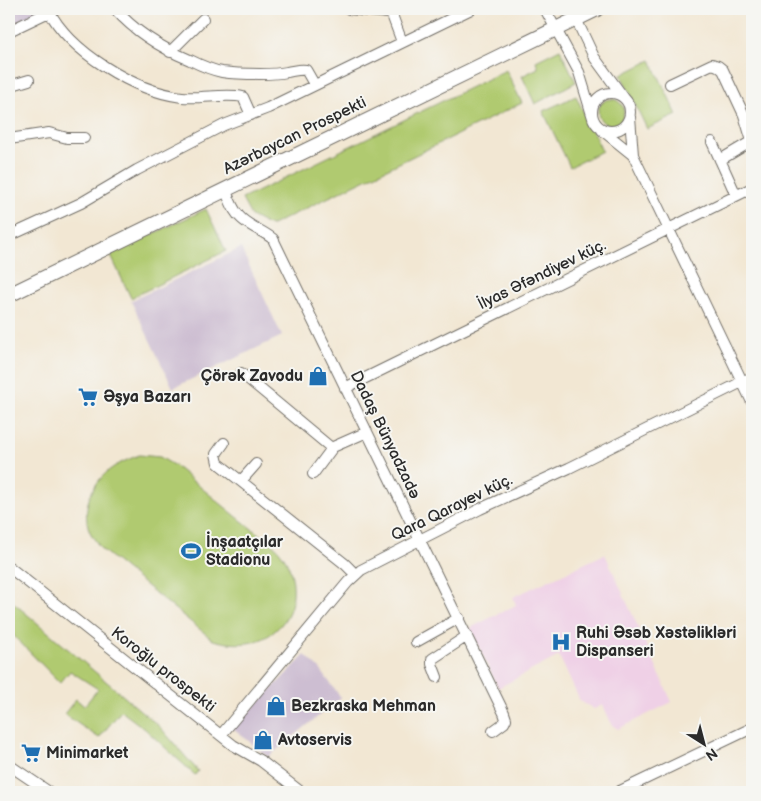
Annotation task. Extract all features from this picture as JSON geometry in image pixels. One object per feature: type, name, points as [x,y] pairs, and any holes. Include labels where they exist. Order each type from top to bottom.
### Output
[{"type":"street","points":[[115,9],[141,34],[170,52],[221,72],[262,74],[306,70],[314,84]]},
{"type":"street","points":[[349,9],[392,15],[402,42]]},
{"type":"street","points":[[9,236],[82,203],[137,170],[208,133],[251,115],[470,9]]},
{"type":"street","points":[[545,9],[579,72],[596,122],[633,155]]},
{"type":"street","name":"Azərbaycan Prospekti","points":[[9,295],[597,9]]},
{"type":"street","points":[[9,31],[51,10],[56,22],[71,40],[101,63],[133,83],[167,95],[183,97],[243,97],[246,100],[251,115]]},
{"type":"street","points":[[170,52],[203,19]]},
{"type":"street","points":[[576,19],[594,57],[626,100],[630,113],[633,155],[747,380],[752,402]]},
{"type":"street","points":[[670,84],[712,64],[723,70],[744,115],[752,140],[720,160]]},
{"type":"street","points":[[9,86],[29,80]]},
{"type":"street","points":[[596,122],[594,105],[602,96],[615,94],[626,100]]},
{"type":"street","points":[[596,122],[610,131],[618,130],[625,125],[630,113]]},
{"type":"street","points":[[9,138],[50,133],[67,138],[84,138]]},
{"type":"street","points":[[712,142],[736,195]]},
{"type":"street","name":"İlyas Əfəndiyev küç.","points":[[345,388],[752,188]]},
{"type":"street","name":"Dadaş Bünyadzadə","points":[[225,190],[242,219],[273,239],[504,713],[506,719],[504,723],[492,731]]},
{"type":"street","points":[[242,373],[326,444],[333,447]]},
{"type":"street","name":"Qara Qarayev küç.","points":[[221,735],[355,574],[480,509],[569,468],[747,380]]},
{"type":"street","points":[[313,474],[333,447],[366,432]]},
{"type":"street","points":[[224,443],[216,454],[218,463],[355,574]]},
{"type":"street","points":[[241,481],[256,464]]},
{"type":"street","name":"Koroğlu prospekti","points":[[9,567],[221,735],[261,761],[301,792]]},
{"type":"street","points":[[416,642],[459,618]]},
{"type":"street","points":[[437,677],[432,664],[432,658],[467,636]]},
{"type":"street","points":[[618,792],[752,728]]},
{"type":"street","points":[[9,765],[49,792]]},
{"type":"shaded area","points":[[9,9],[38,9],[36,13],[9,26]]},
{"type":"shaded area","points":[[241,248],[282,336],[173,388],[131,301]]},
{"type":"shaded area","name":"Ruhi Əsəb Xəstəlikləri Dispanseri","points":[[605,554],[672,702],[618,729],[612,725],[603,705],[594,709],[580,701],[559,656],[498,688],[470,628],[516,605],[513,597]]},
{"type":"shaded area","points":[[305,655],[320,669],[341,698],[268,757],[233,728]]},
{"type":"green space","points":[[560,49],[576,82],[535,104],[522,76],[538,68],[536,61]]},
{"type":"green space","points":[[651,60],[677,115],[647,129],[621,75]]},
{"type":"green space","points":[[506,70],[522,103],[270,226],[251,216],[242,199]]},
{"type":"green space","points":[[576,96],[602,151],[570,167],[543,111]]},
{"type":"green space","points":[[611,99],[620,103],[624,112],[620,121],[611,125],[602,121],[598,112],[602,103]]},
{"type":"green space","points":[[206,209],[226,251],[131,298],[110,254]]},
{"type":"green space","name":"İnşaatçılar Stadionu","points":[[139,455],[160,457],[175,466],[281,553],[291,571],[293,582],[292,602],[284,621],[270,635],[255,642],[238,644],[213,640],[101,549],[90,532],[87,522],[86,513],[91,494],[109,470]]},
{"type":"green space","points":[[9,599],[160,727],[198,771],[195,775],[145,729],[121,711],[99,738],[64,714],[76,699],[84,706],[98,689],[70,671],[60,683],[9,631]]},
{"type":"place","name":"Çörək Zavodu","points":[[318,376]]},
{"type":"place","name":"Əşya Bazarı","points":[[88,397]]},
{"type":"place","name":"İnşaatçılar Stadionu","points":[[191,551]]},
{"type":"place","name":"Ruhi Əsəb Xəstəlikləri Dispanseri","points":[[561,642]]},
{"type":"place","name":"Bezkraska Mehman","points":[[276,706]]},
{"type":"place","name":"Avtoservis","points":[[263,740]]},
{"type":"place","name":"Minimarket","points":[[31,753]]}]
